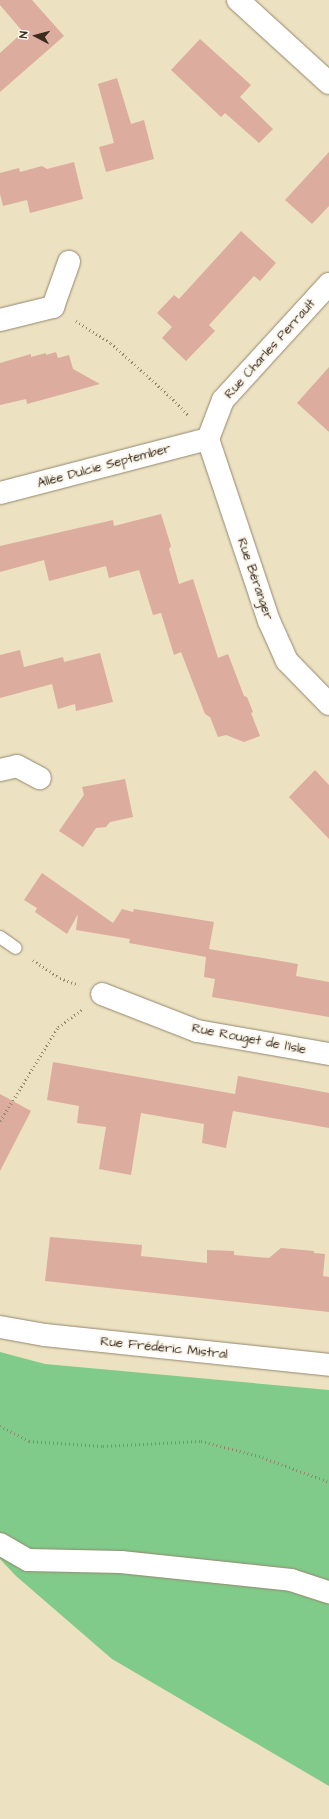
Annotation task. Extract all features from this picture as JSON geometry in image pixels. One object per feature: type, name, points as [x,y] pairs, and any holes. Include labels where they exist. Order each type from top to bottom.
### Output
[{"type":"street","points":[[238,0],[329,83]]},
{"type":"street","points":[[0,320],[53,307],[69,262]]},
{"type":"street","name":"Rue Charles Perrault","points":[[208,439],[223,400],[329,284]]},
{"type":"street","name":"Allée Dulcie September","points":[[0,492],[208,439]]},
{"type":"street","name":"Rue Béranger","points":[[208,439],[268,621],[287,661],[329,704]]},
{"type":"street","points":[[0,770],[17,766],[40,778]]},
{"type":"street","name":"Rue Rouget de l'Isle","points":[[102,994],[197,1031],[329,1054]]},
{"type":"street","name":"Rue Frédéric Mistral","points":[[0,1327],[45,1335],[329,1365]]},
{"type":"street","points":[[0,1544],[28,1560],[121,1562],[291,1580],[329,1592]]},
{"type":"lane","points":[[0,937],[16,948]]},
{"type":"path","points":[[53,307],[111,343],[176,402],[208,439]]},
{"type":"path","points":[[16,948],[60,978],[102,994]]},
{"type":"path","points":[[0,1121],[58,1027],[102,994]]},
{"type":"path","points":[[0,1426],[29,1441],[103,1446],[201,1441],[259,1456],[329,1482]]},
{"type":"green space","points":[[0,1352],[45,1364],[329,1390],[329,1786],[112,1659],[16,1576],[0,1559]]},
{"type":"building","points":[[0,0],[32,0],[64,36],[0,92],[0,53],[23,32],[0,5]]},
{"type":"building","points":[[200,39],[251,85],[240,97],[273,129],[259,143],[225,113],[221,117],[171,70]]},
{"type":"building","points":[[117,78],[131,124],[144,120],[154,159],[106,172],[99,147],[114,143],[98,84]]},
{"type":"building","points":[[329,152],[329,206],[312,224],[285,200]]},
{"type":"building","points":[[74,162],[83,199],[30,213],[27,200],[3,206],[0,194],[0,173],[19,168],[20,172],[42,166],[47,169]]},
{"type":"building","points":[[241,231],[276,263],[260,281],[254,276],[209,325],[215,331],[186,361],[162,338],[172,327],[157,313],[174,295],[179,299]]},
{"type":"building","points":[[56,352],[58,358],[69,355],[73,369],[100,384],[27,404],[26,399],[0,405],[0,363],[31,354],[31,357]]},
{"type":"building","points":[[329,367],[329,432],[297,403]]},
{"type":"building","points":[[161,514],[171,546],[169,549],[179,584],[193,579],[218,658],[228,654],[244,696],[247,697],[253,712],[251,713],[260,736],[244,742],[226,735],[218,737],[210,717],[205,714],[181,652],[174,655],[161,613],[153,615],[139,570],[109,578],[106,566],[49,581],[44,560],[0,572],[0,546],[113,520],[114,526]]},
{"type":"building","points":[[20,650],[24,667],[63,657],[64,662],[100,653],[113,702],[76,711],[75,704],[58,709],[52,684],[0,698],[0,655]]},
{"type":"building","points":[[315,770],[329,785],[329,839],[289,797]]},
{"type":"building","points":[[125,779],[133,817],[110,822],[106,827],[96,828],[83,847],[59,831],[84,795],[82,787]]},
{"type":"building","points":[[42,873],[113,923],[122,909],[133,912],[134,909],[214,922],[209,949],[298,964],[296,976],[329,982],[329,1017],[212,997],[215,979],[204,977],[206,957],[129,943],[130,939],[76,930],[78,914],[67,934],[35,912],[37,908],[24,900]]},
{"type":"building","points":[[53,1062],[235,1094],[238,1076],[329,1093],[329,1128],[233,1111],[226,1148],[202,1143],[204,1124],[141,1113],[131,1175],[99,1169],[106,1127],[77,1123],[79,1106],[47,1100]]},
{"type":"building","points":[[0,1094],[31,1111],[0,1171]]},
{"type":"building","points":[[50,1237],[142,1245],[141,1256],[207,1263],[207,1250],[234,1251],[234,1255],[269,1258],[281,1248],[314,1251],[314,1253],[325,1254],[323,1276],[329,1277],[329,1312],[45,1281]]}]
